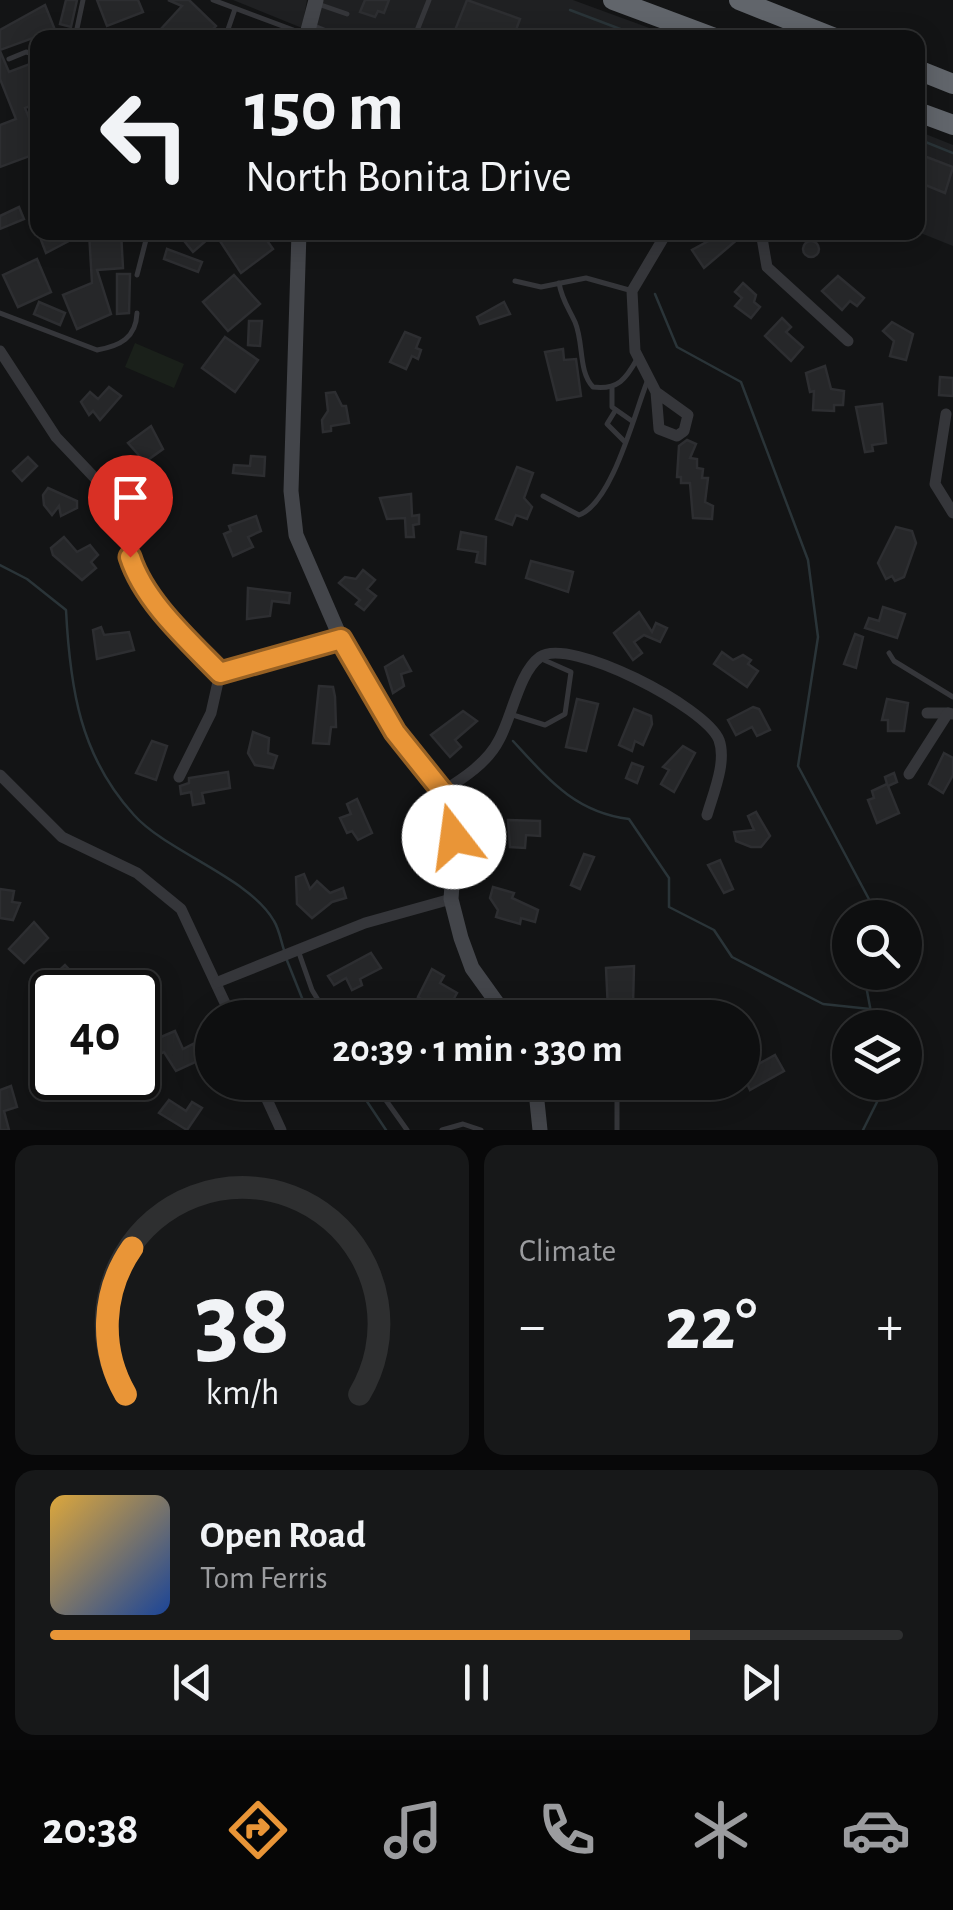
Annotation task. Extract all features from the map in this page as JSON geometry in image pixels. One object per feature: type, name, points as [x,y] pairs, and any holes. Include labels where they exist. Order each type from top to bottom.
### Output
[{"type":"highway","points":[[613,0],[694,30]]},
{"type":"highway","points":[[739,0],[811,30]]},
{"type":"highway","points":[[925,73],[953,84]]},
{"type":"highway","points":[[925,115],[953,125]]},
{"type":"street","points":[[308,30],[315,2]]},
{"type":"street","points":[[299,240],[291,490],[296,535],[341,639],[395,732],[443,792],[455,841],[451,899],[472,968],[495,1000]]},
{"type":"street","points":[[656,392],[638,358],[632,291],[662,240]]},
{"type":"street","points":[[762,240],[767,267],[848,341]]},
{"type":"street","points":[[0,351],[56,437],[110,494],[136,575],[220,673]]},
{"type":"street","points":[[946,414],[935,484],[953,513]]},
{"type":"street","points":[[220,673],[341,639]]},
{"type":"street","points":[[443,792],[483,760],[498,742],[538,658],[552,650],[576,654],[698,712],[721,746],[707,816]]},
{"type":"street","points":[[179,778],[211,713],[220,673]]},
{"type":"street","points":[[928,713],[951,714]]},
{"type":"street","points":[[909,774],[951,714]]},
{"type":"street","points":[[0,776],[62,837],[163,890],[182,909],[225,1000]]},
{"type":"street","points":[[218,982],[366,923],[451,899]]},
{"type":"street","points":[[267,1100],[280,1130]]},
{"type":"street","points":[[538,1100],[540,1130]]},
{"type":"lane","points":[[77,30],[84,0]]},
{"type":"lane","points":[[212,0],[301,30]]},
{"type":"lane","points":[[417,30],[429,0]]},
{"type":"lane","points":[[315,2],[347,14]]},
{"type":"lane","points":[[228,30],[235,9]]},
{"type":"lane","points":[[10,58],[30,53]]},
{"type":"lane","points":[[137,275],[146,240]]},
{"type":"lane","points":[[516,281],[530,288],[586,278],[632,291]]},
{"type":"lane","points":[[559,283],[562,302],[575,323],[586,380],[593,388],[612,388],[626,380],[638,358]]},
{"type":"lane","points":[[0,313],[97,350],[126,340],[137,324],[137,313]]},
{"type":"lane","points":[[543,496],[569,512],[584,513],[605,490],[648,380]]},
{"type":"lane","points":[[612,388],[615,411],[607,424],[624,441]]},
{"type":"lane","points":[[615,411],[632,421]]},
{"type":"lane","points":[[889,653],[953,697]]},
{"type":"lane","points":[[510,714],[545,726],[566,714],[570,672],[538,658]]},
{"type":"lane","points":[[298,950],[318,1000]]},
{"type":"lane","points":[[386,1100],[407,1130]]},
{"type":"lane","points":[[617,1100],[617,1130]]},
{"type":"lane","points":[[442,1130],[462,1124],[481,1130]]},
{"type":"shaded area","points":[[233,0],[307,0],[302,28]]},
{"type":"shaded area","points":[[322,0],[573,0],[655,30],[314,30]]},
{"type":"shaded area","points":[[925,134],[953,145],[953,246],[925,235]]},
{"type":"shaded area","points":[[135,343],[184,364],[174,388],[125,367]]},
{"type":"building","points":[[66,0],[77,0],[71,27],[60,24]]},
{"type":"building","points":[[97,0],[138,0],[143,12],[107,26]]},
{"type":"building","points":[[168,0],[189,0],[216,26],[212,30],[162,30],[182,6]]},
{"type":"building","points":[[365,0],[389,0],[384,13],[378,11],[375,17],[360,12]]},
{"type":"building","points":[[467,0],[520,19],[516,30],[455,30]]},
{"type":"building","points":[[45,5],[55,30],[30,30],[30,39],[0,50],[0,30]]},
{"type":"building","points":[[0,51],[9,72],[30,64],[30,106],[25,108],[30,120],[30,156],[0,167],[0,125],[16,119],[0,79]]},
{"type":"building","points":[[925,156],[953,167],[945,193],[925,185]]},
{"type":"building","points":[[19,207],[24,219],[0,229],[0,216]]},
{"type":"building","points":[[41,240],[71,240],[46,253]]},
{"type":"building","points":[[89,240],[121,240],[123,268],[97,270],[111,314],[77,329],[63,295],[92,283]]},
{"type":"building","points":[[183,240],[207,240],[193,252]]},
{"type":"building","points":[[267,240],[273,249],[241,273],[220,241]]},
{"type":"building","points":[[710,240],[737,240],[704,268],[692,250]]},
{"type":"building","points":[[811,241],[819,249],[811,257],[803,249]]},
{"type":"building","points":[[167,249],[202,262],[198,272],[164,259]]},
{"type":"building","points":[[37,259],[51,292],[18,307],[3,275]]},
{"type":"building","points":[[117,274],[130,274],[129,313],[117,314]]},
{"type":"building","points":[[234,275],[260,304],[228,331],[203,302]]},
{"type":"building","points":[[838,276],[864,298],[857,306],[850,301],[842,310],[822,291]]},
{"type":"building","points":[[743,283],[756,295],[754,302],[760,307],[751,318],[735,306],[742,298],[735,292]]},
{"type":"building","points":[[39,302],[65,313],[60,325],[34,314]]},
{"type":"building","points":[[504,302],[510,314],[480,324],[477,317]]},
{"type":"building","points":[[782,318],[791,327],[786,332],[803,347],[791,361],[765,336]]},
{"type":"building","points":[[249,321],[262,321],[260,346],[248,345]]},
{"type":"building","points":[[892,322],[913,334],[906,360],[890,356],[894,341],[883,331]]},
{"type":"building","points":[[405,332],[420,338],[416,348],[421,350],[418,359],[412,356],[406,369],[390,362]]},
{"type":"building","points":[[225,337],[258,360],[235,392],[202,368]]},
{"type":"building","points":[[563,349],[564,360],[576,359],[581,396],[557,400],[545,352]]},
{"type":"building","points":[[825,366],[831,389],[844,391],[843,405],[834,405],[834,411],[813,410],[814,391],[810,392],[806,373]]},
{"type":"building","points":[[940,377],[953,378],[953,396],[939,395]]},
{"type":"building","points":[[109,387],[121,396],[100,420],[93,411],[89,415],[81,402],[90,392],[98,399]]},
{"type":"building","points":[[335,392],[342,406],[346,406],[349,423],[331,426],[331,431],[323,432],[322,420],[328,411],[326,393]]},
{"type":"building","points":[[882,404],[886,443],[872,445],[873,451],[865,452],[856,407]]},
{"type":"building","points":[[151,426],[163,449],[145,462],[128,443]]},
{"type":"building","points":[[687,440],[696,444],[690,458],[697,459],[697,468],[703,469],[702,478],[708,478],[705,502],[713,506],[712,519],[693,518],[690,483],[681,483],[681,477],[677,477],[679,446]]},
{"type":"building","points":[[251,456],[265,457],[264,476],[233,473],[234,465],[250,466]]},
{"type":"building","points":[[28,457],[37,466],[22,481],[13,471]]},
{"type":"building","points":[[517,467],[533,473],[524,498],[532,507],[527,519],[516,515],[512,525],[496,519]]},
{"type":"building","points":[[48,488],[77,501],[77,508],[61,516],[59,506],[52,515],[44,505],[43,495]]},
{"type":"building","points":[[411,494],[412,516],[419,515],[419,524],[413,525],[414,537],[406,537],[405,518],[387,519],[380,498]]},
{"type":"building","points":[[256,516],[261,531],[248,537],[253,547],[233,556],[224,534],[231,531],[229,526]]},
{"type":"building","points":[[896,527],[912,531],[916,543],[904,577],[895,581],[892,576],[886,579],[878,563]]},
{"type":"building","points":[[461,532],[486,537],[485,564],[476,562],[478,552],[458,549]]},
{"type":"building","points":[[64,537],[77,552],[90,545],[98,555],[91,562],[96,568],[82,580],[53,555],[51,548]]},
{"type":"building","points":[[531,561],[573,572],[568,592],[526,578]]},
{"type":"building","points":[[363,570],[375,580],[367,589],[376,596],[364,610],[356,604],[360,600],[339,583],[345,577],[356,579]]},
{"type":"building","points":[[248,588],[290,593],[289,603],[272,601],[270,616],[247,619]]},
{"type":"building","points":[[883,607],[905,614],[897,638],[865,628],[869,618],[879,621]]},
{"type":"building","points":[[639,612],[652,632],[656,623],[667,628],[660,642],[644,635],[634,642],[642,653],[633,660],[614,633]]},
{"type":"building","points":[[101,627],[104,635],[129,632],[134,650],[97,659],[93,630]]},
{"type":"building","points":[[855,634],[863,637],[856,668],[844,664]]},
{"type":"building","points":[[722,652],[733,660],[743,655],[751,660],[748,664],[758,671],[747,687],[714,664]]},
{"type":"building","points":[[403,656],[411,671],[401,674],[404,686],[393,693],[385,667]]},
{"type":"building","points":[[319,686],[333,687],[335,697],[336,727],[331,727],[329,744],[313,743]]},
{"type":"building","points":[[577,699],[598,704],[586,751],[566,747]]},
{"type":"building","points":[[887,699],[908,703],[904,731],[888,731],[888,720],[882,720]]},
{"type":"building","points":[[753,707],[759,709],[770,730],[757,736],[752,727],[736,735],[728,720]]},
{"type":"building","points":[[634,709],[651,716],[652,724],[643,745],[635,741],[632,751],[619,745]]},
{"type":"building","points":[[463,711],[477,721],[455,740],[461,747],[450,757],[431,735]]},
{"type":"building","points":[[253,732],[269,738],[268,753],[277,756],[273,768],[255,765],[248,753]]},
{"type":"building","points":[[152,741],[167,746],[156,780],[136,773]]},
{"type":"building","points":[[683,746],[695,753],[674,792],[661,784],[669,770],[663,767]]},
{"type":"building","points":[[944,753],[953,758],[953,775],[943,793],[929,784]]},
{"type":"building","points":[[632,763],[643,767],[637,783],[626,778]]},
{"type":"building","points":[[228,772],[230,788],[202,793],[204,803],[193,805],[191,792],[181,794],[180,786],[189,783],[189,778]]},
{"type":"building","points":[[894,773],[897,782],[888,786],[899,813],[877,823],[868,800],[874,798],[872,791],[887,784],[885,777]]},
{"type":"building","points":[[357,799],[372,833],[358,840],[352,831],[347,833],[340,818],[351,814],[347,804]]},
{"type":"building","points":[[756,812],[770,836],[761,847],[751,847],[736,841],[734,832],[754,830],[748,816]]},
{"type":"building","points":[[508,820],[540,821],[540,836],[526,835],[525,848],[510,847]]},
{"type":"building","points":[[584,854],[594,857],[580,889],[571,885]]},
{"type":"building","points":[[720,860],[733,889],[724,893],[708,865]]},
{"type":"building","points":[[304,874],[310,889],[317,881],[330,893],[343,888],[346,898],[332,902],[312,918],[297,904],[296,877]]},
{"type":"building","points":[[493,887],[514,893],[512,898],[538,910],[535,922],[521,918],[520,924],[496,917],[498,910],[490,898]]},
{"type":"building","points":[[0,889],[14,891],[12,902],[20,903],[13,920],[0,918]]},
{"type":"building","points":[[34,922],[48,938],[24,963],[9,949]]},
{"type":"building","points":[[371,953],[381,968],[360,979],[362,985],[352,990],[346,978],[334,985],[328,976]]},
{"type":"building","points":[[634,966],[633,1000],[608,1000],[606,968]]},
{"type":"building","points":[[432,969],[444,976],[440,983],[457,993],[453,1000],[418,997]]},
{"type":"building","points":[[175,1031],[183,1049],[193,1044],[195,1062],[176,1071],[164,1052],[160,1054],[160,1037]]},
{"type":"building","points":[[775,1055],[784,1071],[760,1084],[760,1063]]},
{"type":"building","points":[[11,1086],[17,1107],[4,1111],[9,1130],[0,1130],[0,1090]]},
{"type":"building","points":[[169,1100],[186,1111],[192,1102],[202,1108],[187,1130],[159,1113]]},
{"type":"waterway","points":[[570,10],[623,30]]},
{"type":"waterway","points":[[925,142],[953,153]]},
{"type":"waterway","points":[[655,294],[677,347],[741,382],[808,560],[818,637],[798,766],[869,900]]},
{"type":"waterway","points":[[0,565],[27,579],[66,610],[81,720],[101,769],[116,792],[149,828],[228,878],[262,906],[276,924],[284,950]]},
{"type":"waterway","points":[[513,741],[551,781],[578,802],[629,819],[669,878],[669,907],[714,930],[732,957],[823,1004],[870,1009]]},
{"type":"waterway","points":[[286,958],[303,1000]]},
{"type":"waterway","points":[[867,990],[871,1010]]},
{"type":"waterway","points":[[366,1100],[386,1130]]},
{"type":"waterway","points":[[863,1130],[878,1100]]},
{"type":"route","points":[[130,557],[136,575],[151,596],[220,673],[341,639],[395,732],[443,792],[454,837]]}]
